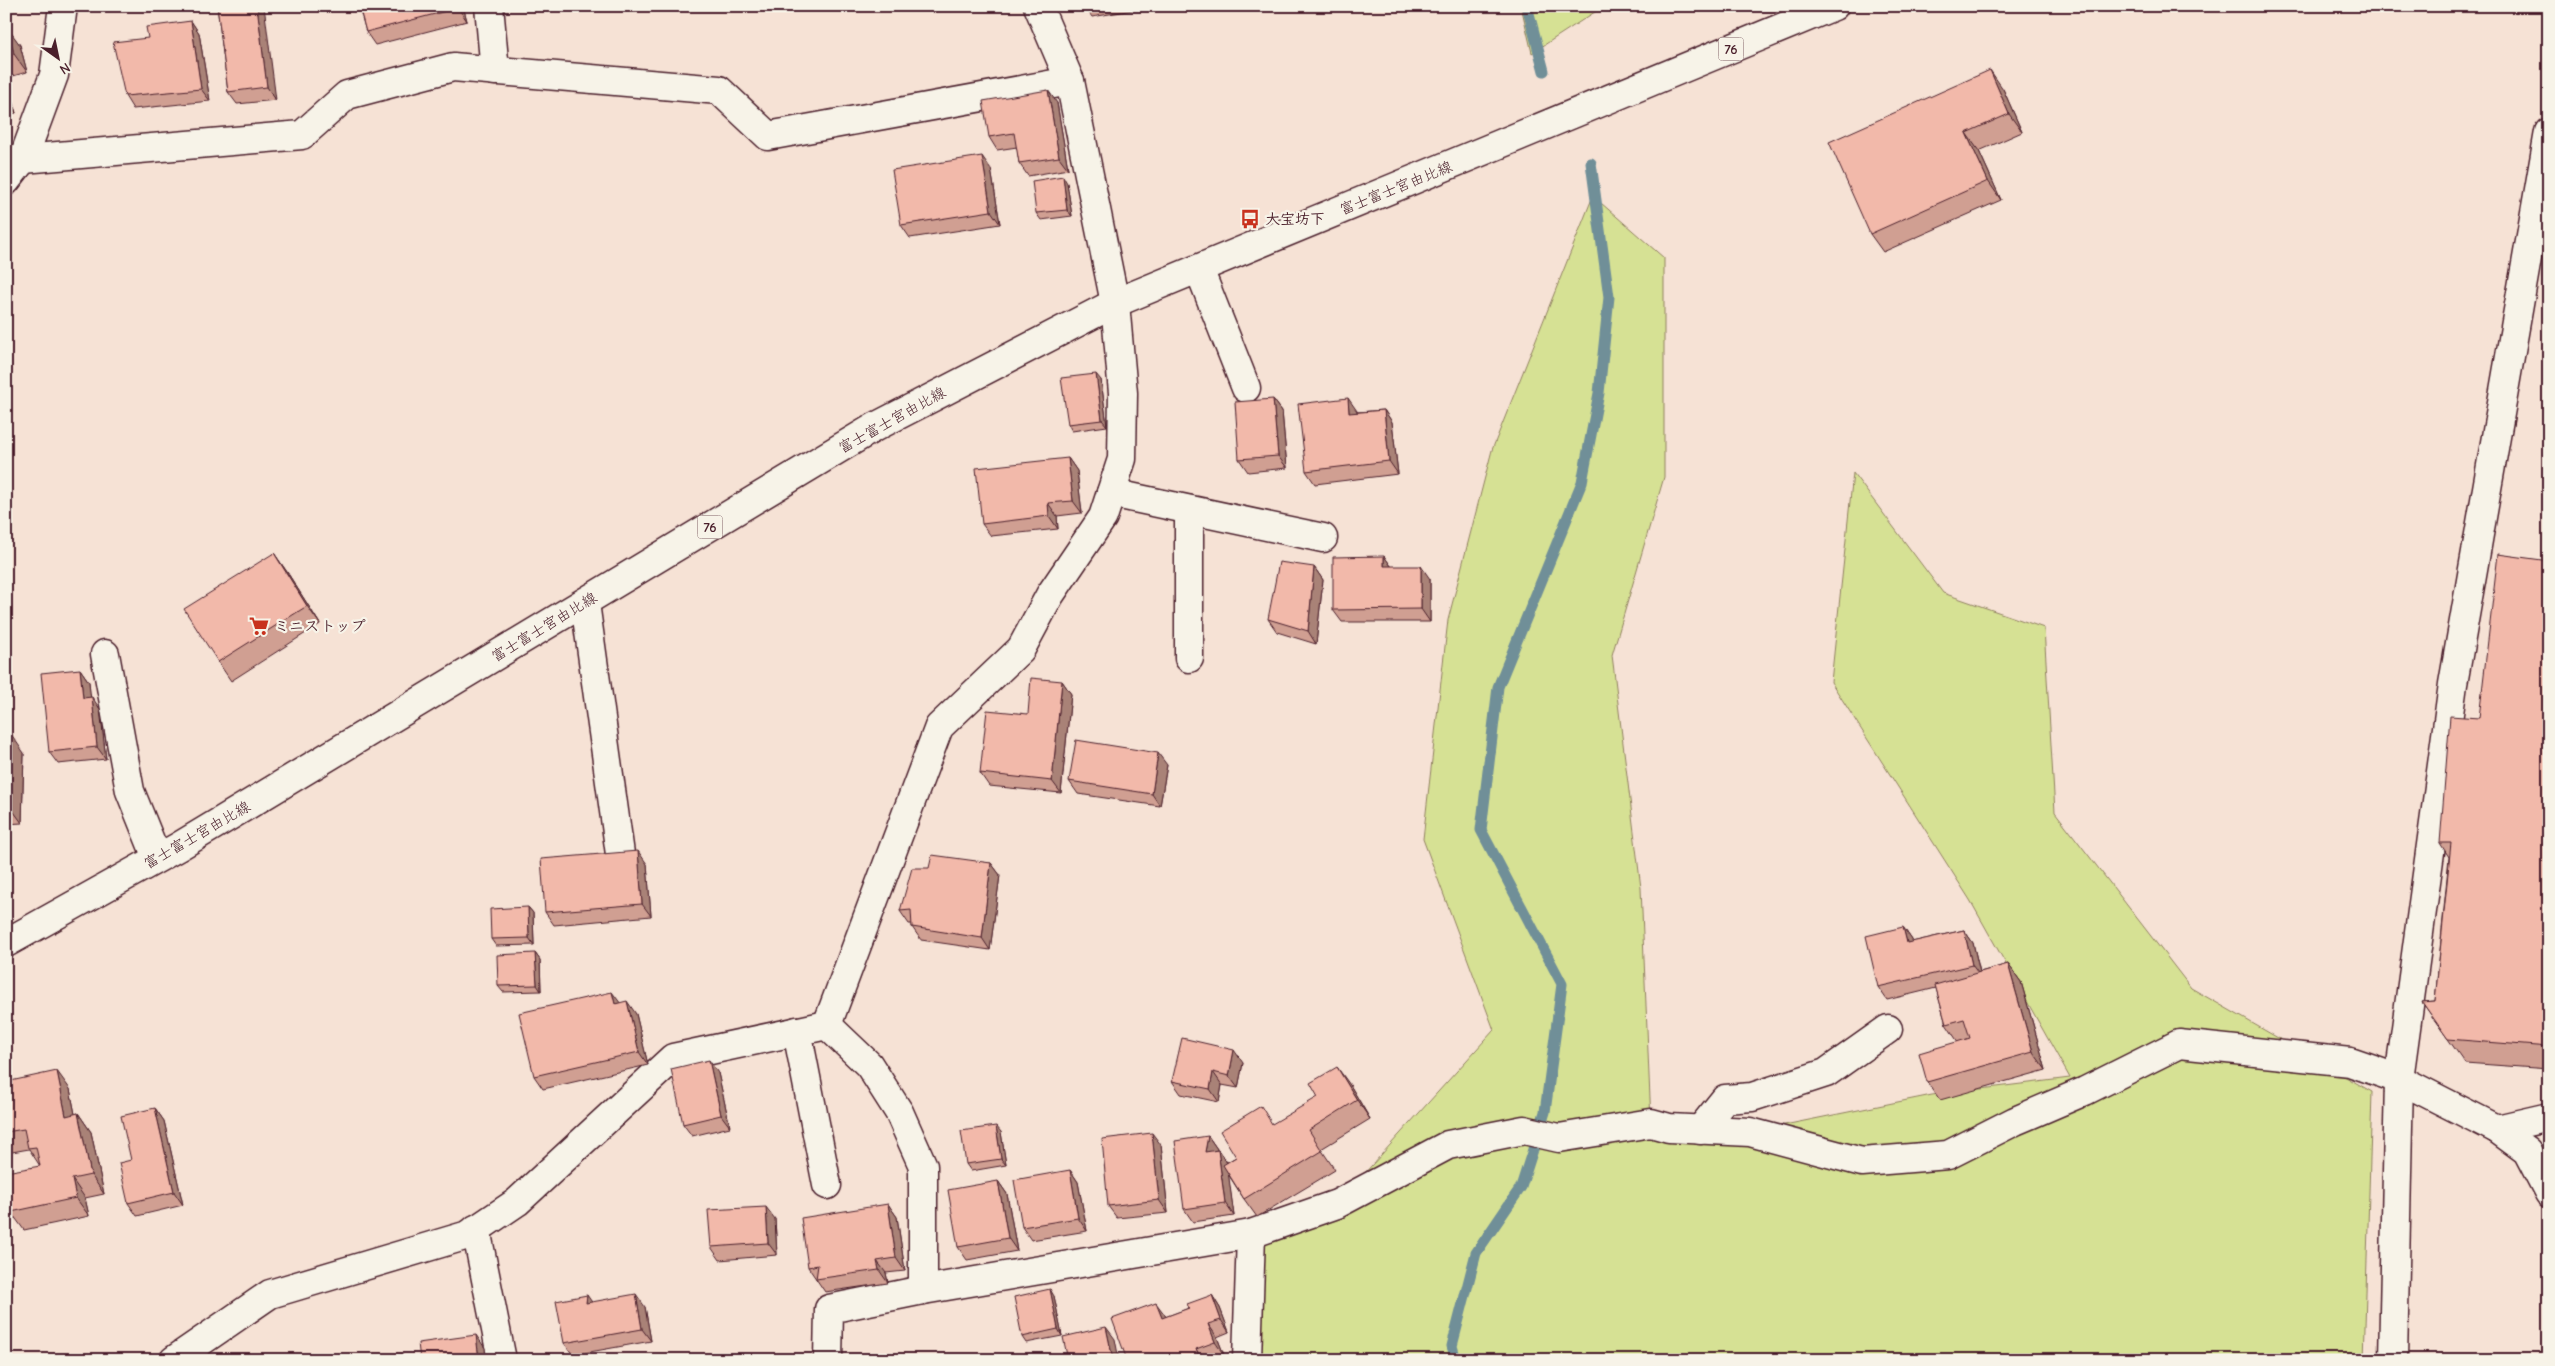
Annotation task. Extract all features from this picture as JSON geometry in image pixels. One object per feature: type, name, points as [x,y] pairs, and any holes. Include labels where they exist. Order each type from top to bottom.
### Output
[{"type":"street","points":[[6,181],[23,159],[54,75],[63,6]]},
{"type":"street","points":[[488,6],[495,72]]},
{"type":"street","points":[[827,1025],[939,727],[1021,649],[1050,595],[1103,517],[1122,459],[1123,393],[1115,303],[1070,81],[1038,6]]},
{"type":"street","name":"富士富士宮由比線","points":[[6,943],[157,858],[585,603],[875,427],[1115,303],[1834,6]]},
{"type":"street","points":[[23,159],[302,135],[347,95],[453,67],[719,90],[768,136],[1070,81]]},
{"type":"street","points":[[2393,1360],[2399,1079],[2454,684],[2549,132]]},
{"type":"street","points":[[1199,269],[1246,388]]},
{"type":"street","points":[[1111,493],[1323,538]]},
{"type":"street","points":[[1189,510],[1189,658]]},
{"type":"street","points":[[585,603],[620,854]]},
{"type":"street","points":[[105,654],[130,791],[157,858]]},
{"type":"street","points":[[174,1360],[270,1294],[468,1235],[517,1202],[673,1058],[827,1025]]},
{"type":"street","points":[[827,1025],[869,1065],[899,1112],[923,1166],[923,1290]]},
{"type":"street","points":[[1700,1130],[1725,1099],[1752,1097],[1826,1073],[1888,1029]]},
{"type":"street","points":[[797,1031],[827,1185]]},
{"type":"street","points":[[828,1360],[829,1309],[923,1290],[1250,1234],[1337,1204],[1448,1145],[1524,1130],[1559,1138],[1651,1123],[1669,1128],[1750,1132],[1862,1162],[1948,1155],[2015,1120],[2085,1091],[2179,1044],[2350,1062],[2399,1079],[2497,1129],[2526,1151],[2549,1193]]},
{"type":"street","points":[[2497,1129],[2549,1117]]},
{"type":"street","points":[[476,1230],[502,1360]]},
{"type":"street","points":[[1247,1360],[1250,1234]]},
{"type":"green space","points":[[1521,6],[1604,6],[1532,53]]},
{"type":"green space","points":[[1593,196],[1664,258],[1664,477],[1612,655],[1641,888],[1651,1122],[1750,1132],[1932,1095],[2070,1078],[1970,900],[1831,682],[1853,473],[1943,593],[2044,628],[2055,812],[2191,988],[2372,1092],[2364,1360],[1252,1360],[1254,1247],[1325,1217],[1494,1030],[1423,839],[1448,620],[1492,450]]},
{"type":"building","points":[[217,6],[257,6],[267,87],[228,92]]},
{"type":"building","points":[[359,6],[457,6],[458,8],[366,32]]},
{"type":"building","points":[[191,21],[201,89],[125,96],[113,42],[148,38],[146,27]]},
{"type":"building","points":[[6,27],[14,54],[6,56]]},
{"type":"building","points":[[1990,70],[2009,114],[1966,133],[1988,181],[1870,234],[1829,142]]},
{"type":"building","points":[[1048,90],[1059,157],[1019,163],[1014,133],[989,137],[983,101]]},
{"type":"building","points":[[982,156],[991,211],[901,225],[892,170]]},
{"type":"building","points":[[1063,176],[1067,210],[1036,213],[1032,181]]},
{"type":"building","points":[[1096,374],[1102,420],[1068,424],[1061,378]]},
{"type":"building","points":[[1348,398],[1349,413],[1384,410],[1389,461],[1306,471],[1298,404]]},
{"type":"building","points":[[1273,399],[1278,456],[1239,459],[1235,402]]},
{"type":"building","points":[[1068,458],[1073,501],[1048,503],[1049,516],[982,524],[976,468]]},
{"type":"building","name":"ミニストップ","points":[[274,553],[307,606],[218,662],[184,609]]},
{"type":"building","points":[[2498,554],[2549,561],[2549,1047],[2448,1039],[2422,1002],[2435,1001],[2451,843],[2440,843],[2450,716],[2479,718]]},
{"type":"building","points":[[1384,556],[1384,566],[1421,566],[1421,609],[1333,610],[1333,557]]},
{"type":"building","points":[[1279,562],[1314,567],[1308,631],[1268,619]]},
{"type":"building","points":[[80,669],[83,698],[92,697],[97,747],[49,752],[41,673]]},
{"type":"building","points":[[1031,678],[1062,681],[1052,781],[980,773],[987,710],[1028,714]]},
{"type":"building","points":[[6,734],[11,734],[9,805],[6,805]]},
{"type":"building","points":[[1076,740],[1158,753],[1152,794],[1069,781]]},
{"type":"building","points":[[638,851],[642,904],[545,912],[541,859]]},
{"type":"building","points":[[932,855],[991,863],[982,938],[912,927],[911,910],[900,911],[912,868],[929,868]]},
{"type":"building","points":[[528,907],[529,938],[491,939],[490,909]]},
{"type":"building","points":[[1903,927],[1907,943],[1964,930],[1972,965],[1878,987],[1866,936]]},
{"type":"building","points":[[535,953],[537,985],[498,986],[497,955]]},
{"type":"building","points":[[2008,964],[2033,1052],[1927,1082],[1919,1053],[1970,1038],[1964,1019],[1946,1024],[1935,985]]},
{"type":"building","points":[[612,992],[615,1004],[627,1001],[639,1052],[534,1076],[519,1013]]},
{"type":"building","points":[[1182,1038],[1234,1050],[1229,1076],[1213,1072],[1210,1089],[1172,1081]]},
{"type":"building","points":[[709,1060],[721,1115],[683,1124],[671,1069]]},
{"type":"building","points":[[1337,1067],[1357,1100],[1309,1130],[1322,1151],[1244,1199],[1223,1165],[1236,1157],[1220,1131],[1261,1106],[1272,1124],[1318,1097],[1310,1083]]},
{"type":"building","points":[[57,1071],[66,1116],[78,1113],[91,1175],[72,1179],[76,1198],[11,1212],[6,1188],[6,1172],[40,1166],[36,1147],[28,1148],[24,1129],[6,1132],[6,1082]]},
{"type":"building","points":[[155,1108],[174,1192],[128,1203],[119,1163],[131,1160],[121,1116]]},
{"type":"building","points":[[996,1126],[1001,1159],[966,1164],[961,1131]]},
{"type":"building","points":[[1152,1133],[1159,1200],[1108,1206],[1102,1139]]},
{"type":"building","points":[[1208,1136],[1205,1152],[1218,1150],[1225,1203],[1184,1209],[1175,1141]]},
{"type":"building","points":[[1070,1170],[1078,1218],[1022,1227],[1014,1180]]},
{"type":"building","points":[[998,1181],[1008,1238],[958,1247],[948,1190]]},
{"type":"building","points":[[888,1204],[896,1258],[877,1261],[879,1270],[816,1279],[818,1265],[808,1267],[801,1218]]},
{"type":"building","points":[[766,1207],[768,1243],[711,1247],[708,1210]]},
{"type":"building","points":[[1050,1289],[1058,1329],[1022,1337],[1014,1297]]},
{"type":"building","points":[[636,1294],[642,1329],[564,1343],[556,1301],[587,1295],[586,1303]]},
{"type":"building","points":[[1212,1295],[1221,1320],[1208,1324],[1215,1342],[1196,1349],[1200,1360],[1181,1360],[1180,1356],[1169,1360],[1127,1360],[1112,1319],[1156,1303],[1162,1318],[1189,1308],[1187,1304]]},
{"type":"building","points":[[1106,1327],[1113,1360],[1068,1360],[1063,1337]]},
{"type":"building","points":[[476,1335],[479,1360],[420,1360],[418,1343]]},
{"type":"building","points":[[402,1354],[402,1360],[340,1359]]},
{"type":"waterway","points":[[1527,6],[1544,71]]},
{"type":"waterway","points":[[1456,1360],[1452,1346],[1476,1253],[1521,1187],[1545,1112],[1562,984],[1481,830],[1498,687],[1582,482],[1599,393],[1609,297],[1591,163]]},
{"type":"place","name":"大宝坊下","points":[[1250,219]]},
{"type":"place","name":"ミニストップ","points":[[259,626]]}]
